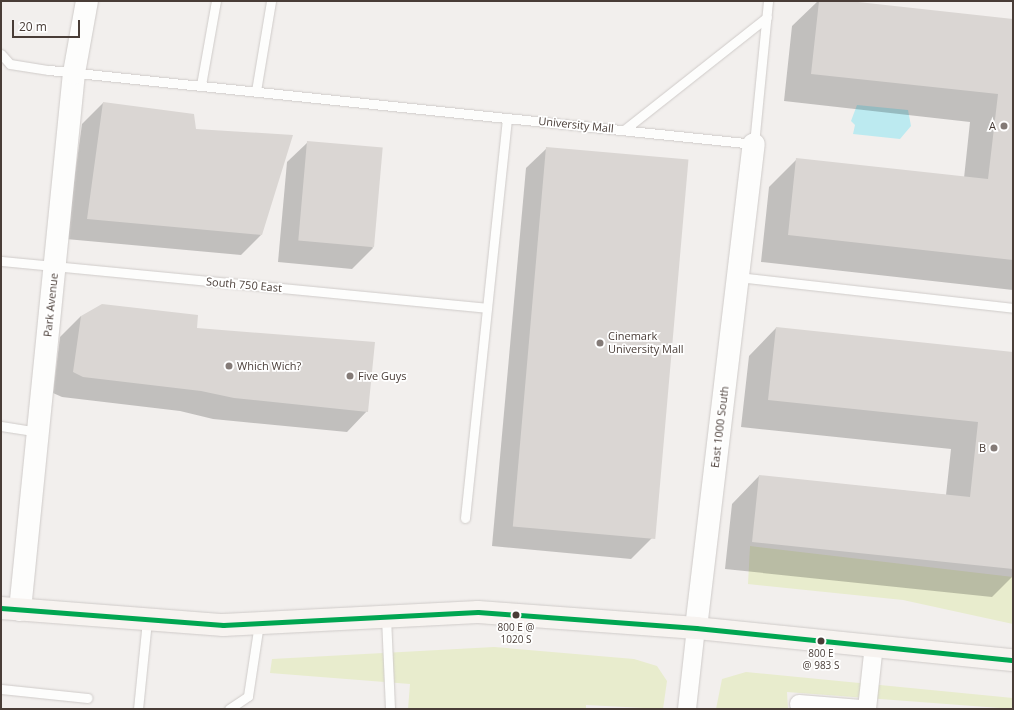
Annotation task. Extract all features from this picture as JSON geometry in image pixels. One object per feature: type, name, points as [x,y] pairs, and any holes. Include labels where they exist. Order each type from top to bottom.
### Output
[{"type":"main road","points":[[10,609],[223,625],[478,612],[696,628],[1013,660]]},
{"type":"street","name":"Park Avenue","points":[[10,609],[37,432],[74,73],[87,1]]},
{"type":"street","name":"East 1000 South","points":[[687,709],[754,144]]},
{"type":"street","points":[[867,709],[874,645]]},
{"type":"street","points":[[799,704],[861,709]]},
{"type":"lane","points":[[201,85],[216,1]]},
{"type":"lane","points":[[256,91],[270,1]]},
{"type":"lane","points":[[754,144],[768,1]]},
{"type":"lane","points":[[624,130],[767,17]]},
{"type":"lane","name":"University Mall","points":[[1,54],[10,64],[74,73],[201,85],[754,144]]},
{"type":"lane","points":[[465,518],[507,118]]},
{"type":"lane","name":"South 750 East","points":[[1,261],[488,308]]},
{"type":"lane","points":[[738,277],[1013,308]]},
{"type":"lane","points":[[1,426],[37,432]]},
{"type":"lane","points":[[386,617],[390,709]]},
{"type":"lane","points":[[138,709],[147,620]]},
{"type":"lane","points":[[229,709],[248,696],[259,623]]},
{"type":"lane","points":[[1,689],[88,698]]},
{"type":"green space","points":[[750,546],[1013,577],[1013,624],[903,600],[748,584]]},
{"type":"green space","points":[[494,647],[634,659],[657,666],[667,681],[663,709],[586,705],[586,709],[408,709],[410,684],[270,673],[272,659]]},
{"type":"green space","points":[[746,672],[1013,698],[1013,709],[787,692],[788,709],[716,709],[722,679]]},
{"type":"water","points":[[857,105],[908,110],[911,126],[900,139],[853,134],[855,125],[851,121]]},
{"type":"building","name":"A","points":[[819,1],[849,1],[1013,19],[1013,260],[788,235],[796,158],[988,179],[998,94],[811,74]]},
{"type":"building","points":[[103,102],[194,114],[196,129],[293,135],[262,235],[87,219]]},
{"type":"building","points":[[307,141],[383,148],[374,247],[298,241]]},
{"type":"building","name":"Cinemark University Mall","points":[[546,147],[688,159],[655,539],[513,527]]},
{"type":"building","points":[[102,304],[198,315],[197,328],[375,342],[368,412],[234,398],[201,391],[83,377],[73,372],[81,316]]},
{"type":"building","name":"B","points":[[776,327],[1013,352],[1013,569],[752,542],[759,475],[970,497],[978,422],[768,400]]},
{"type":"transit line","points":[[1,608],[223,625],[478,612],[696,628],[1013,660]]},
{"type":"place","name":"A","points":[[1004,126]]},
{"type":"place","name":"Cinemark University Mall","points":[[600,343]]},
{"type":"place","name":"Which Wich?","points":[[229,366]]},
{"type":"place","name":"Five Guys","points":[[350,376]]},
{"type":"place","name":"B","points":[[994,448]]},
{"type":"place","name":"800 E @ 1020 S","points":[[516,615]]},
{"type":"place","name":"800 E @ 983 S","points":[[821,641]]}]
